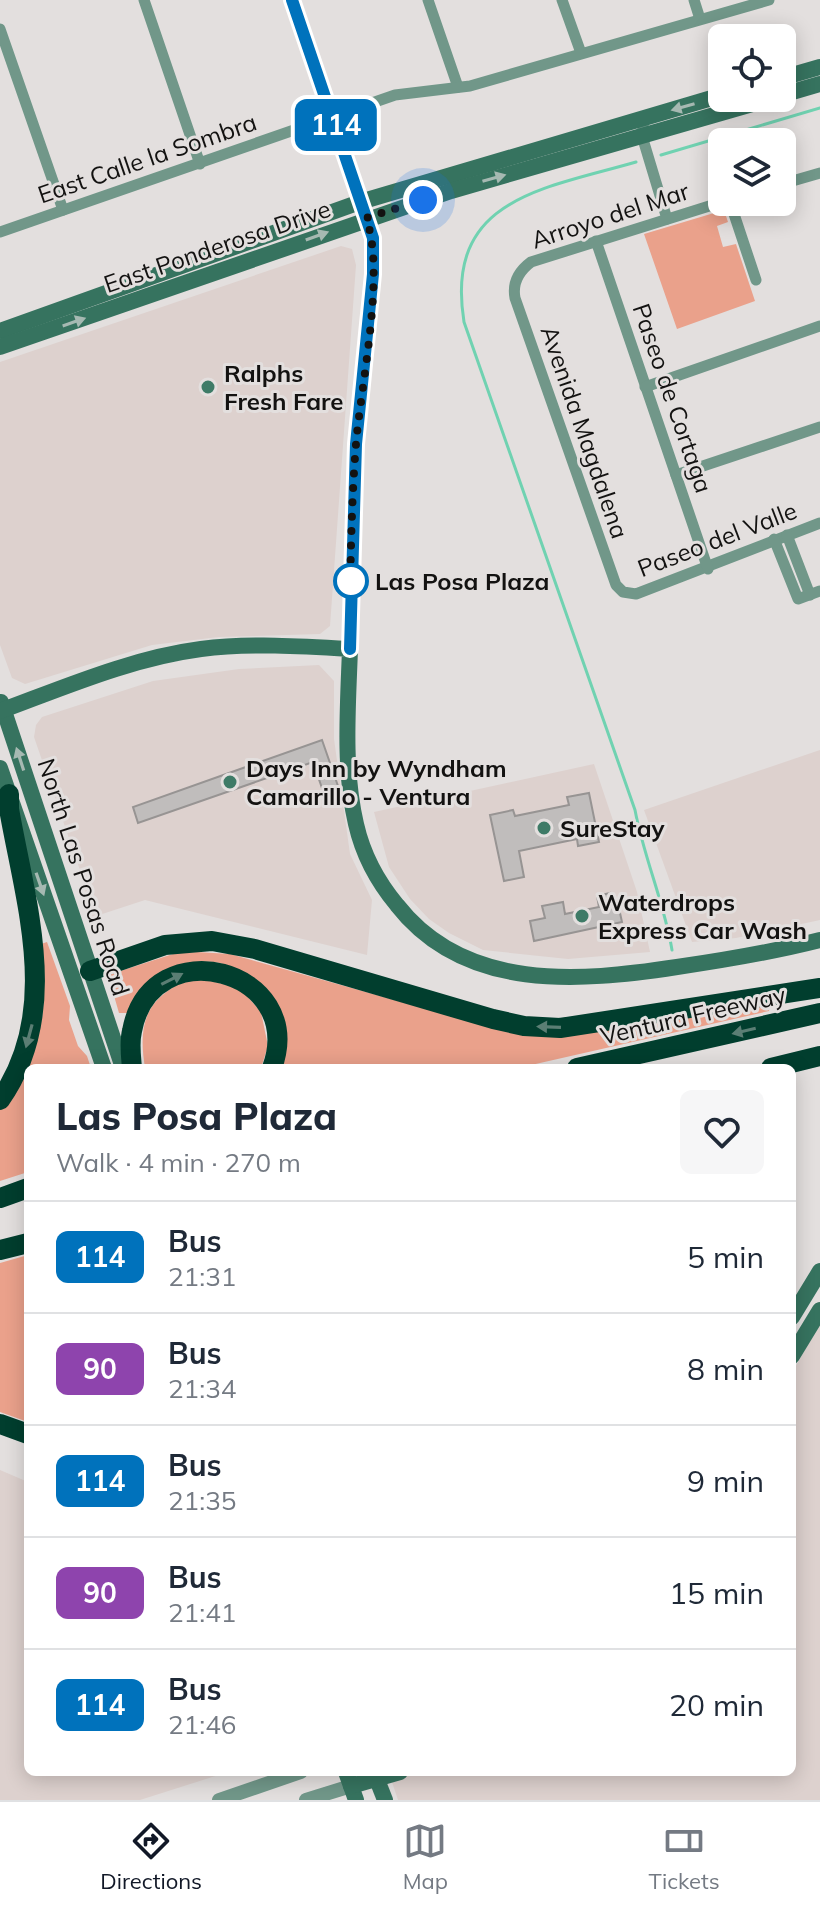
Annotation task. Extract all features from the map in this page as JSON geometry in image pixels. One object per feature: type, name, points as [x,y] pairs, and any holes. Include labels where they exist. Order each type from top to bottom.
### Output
[{"type":"highway","points":[[0,1100],[20,1065],[29,1039],[37,991],[35,956],[9,794]]},
{"type":"highway","points":[[81,974],[165,945],[212,941],[255,949],[493,1019],[524,1026],[560,1028],[820,988]]},
{"type":"highway","points":[[132,1064],[132,1030],[142,1004],[163,982],[194,970],[237,977],[257,992],[275,1026],[273,1064]]},
{"type":"highway","name":"Ventura Freeway","points":[[595,1064],[820,1013]]},
{"type":"highway","points":[[787,1064],[820,1056]]},
{"type":"highway","points":[[0,1201],[24,1190]]},
{"type":"highway","points":[[0,1201],[24,1197]]},
{"type":"highway","points":[[0,1250],[24,1244]]},
{"type":"highway","points":[[0,1424],[24,1433]]},
{"type":"main road","points":[[796,74],[820,67]]},
{"type":"main road","points":[[796,91],[820,84]]},
{"type":"main road","name":"East Ponderosa Drive","points":[[0,331],[708,99]]},
{"type":"main road","name":"East Ponderosa Drive","points":[[0,347],[363,210],[725,112]]},
{"type":"main road","points":[[1,707],[124,666],[188,652],[231,646],[350,649],[349,765],[362,844],[386,891],[416,928],[441,947],[463,960],[514,974],[572,978],[637,973],[731,959],[820,940]]},
{"type":"main road","name":"North Las Posas Road","points":[[1,707],[81,974],[103,1064]]},
{"type":"main road","name":"North Las Posas Road","points":[[0,768],[81,974],[121,1064]]},
{"type":"main road","points":[[796,1310],[820,1271]]},
{"type":"main road","points":[[796,1349],[820,1310]]},
{"type":"main road","points":[[351,1786],[374,1776]]},
{"type":"main road","points":[[376,1776],[385,1800]]},
{"type":"street","points":[[144,0],[200,164]]},
{"type":"street","points":[[292,0],[373,238],[373,274],[356,444],[350,649]]},
{"type":"street","points":[[428,0],[458,87]]},
{"type":"street","points":[[562,0],[581,53]]},
{"type":"street","points":[[694,0],[700,19]]},
{"type":"street","name":"East Calle la Sombra","points":[[0,232],[410,91],[458,87],[513,75],[769,0]]},
{"type":"street","points":[[0,29],[63,210]]},
{"type":"street","points":[[644,119],[642,136],[667,219]]},
{"type":"street","points":[[796,181],[819,176]]},
{"type":"street","name":"Arroyo del Mar","points":[[517,277],[531,262],[708,206]]},
{"type":"street","points":[[735,216],[756,280]]},
{"type":"street","name":"Paseo de Cortaga","points":[[596,241],[708,569]]},
{"type":"street","name":"Avenida Magdalena","points":[[517,277],[513,290],[515,298],[602,546],[616,585],[629,594]]},
{"type":"street","points":[[645,387],[820,326]]},
{"type":"street","points":[[676,475],[820,427]]},
{"type":"street","name":"Paseo del Valle","points":[[629,594],[708,569],[820,523]]},
{"type":"street","points":[[780,537],[809,595]]},
{"type":"street","points":[[219,1800],[289,1776]]},
{"type":"street","points":[[306,1800],[351,1786]]},
{"type":"shaded area","points":[[708,215],[726,216],[728,222],[717,226],[723,247],[736,244],[755,301],[677,329],[644,234]]},
{"type":"shaded area","points":[[341,246],[352,249],[356,265],[330,626],[320,634],[219,637],[152,645],[25,684],[12,678],[0,645],[0,362]]},
{"type":"shaded area","points":[[319,665],[334,681],[334,739],[350,854],[372,900],[367,955],[145,900],[90,918],[82,876],[34,737],[36,725],[42,717],[153,681],[239,669]]},
{"type":"shaded area","points":[[820,750],[820,920],[736,938],[692,942],[644,810]]},
{"type":"shaded area","points":[[594,764],[637,892],[650,952],[568,959],[483,950],[429,919],[410,899],[389,867],[374,812]]},
{"type":"shaded area","points":[[47,942],[70,1006],[69,1020],[78,1046],[90,1064],[24,1064],[42,1019],[41,944]]},
{"type":"shaded area","points":[[176,953],[230,954],[495,1028],[770,1001],[769,1011],[536,1064],[278,1064],[283,1039],[243,980],[223,964],[199,962],[172,968],[147,985],[128,1013],[119,1013],[108,975]]},
{"type":"shaded area","points":[[194,977],[240,988],[261,1012],[268,1046],[262,1064],[145,1064],[143,1036],[149,1011],[156,1001],[178,984]]},
{"type":"shaded area","points":[[24,1065],[24,1173],[0,1181],[0,1110],[12,1095]]},
{"type":"shaded area","points":[[24,1256],[24,1421],[0,1412],[0,1263]]},
{"type":"shaded area","points":[[820,1323],[820,1800],[398,1800],[392,1782],[407,1776],[796,1776],[796,1366]]},
{"type":"shaded area","points":[[0,1470],[24,1480],[24,1776],[215,1776],[140,1800],[0,1800]]},
{"type":"building","name":"Days Inn by Wyndham Camarillo - Ventura","points":[[322,740],[338,786],[323,791],[313,762],[138,823],[133,807]]},
{"type":"building","name":"SureStay","points":[[589,793],[599,842],[578,846],[577,839],[519,851],[524,877],[504,881],[490,815],[513,810],[515,816],[569,805],[567,797]]},
{"type":"building","name":"Waterdrops Express Car Wash","points":[[610,893],[613,905],[618,904],[622,922],[534,941],[530,921],[545,918],[542,906],[563,902],[565,914],[599,907],[597,896]]},
{"type":"waterway","points":[[661,155],[820,108]]},
{"type":"waterway","points":[[636,162],[567,181],[508,206],[485,224],[469,248],[462,281],[464,322],[635,810],[672,950]]},
{"type":"bus line","name":"114","points":[[292,0],[373,238],[370,317],[356,444],[350,649]]},
{"type":"place","name":"Ralphs Fresh Fare","points":[[208,387]]},
{"type":"place","name":"Las Posa Plaza","points":[[351,581]]},
{"type":"place","name":"Days Inn by Wyndham Camarillo - Ventura","points":[[230,782]]},
{"type":"place","name":"SureStay","points":[[544,828]]},
{"type":"place","name":"Waterdrops Express Car Wash","points":[[582,916]]},
{"type":"route","points":[[351,581],[350,592],[356,444],[373,274],[373,238],[366,218],[423,200]]}]
